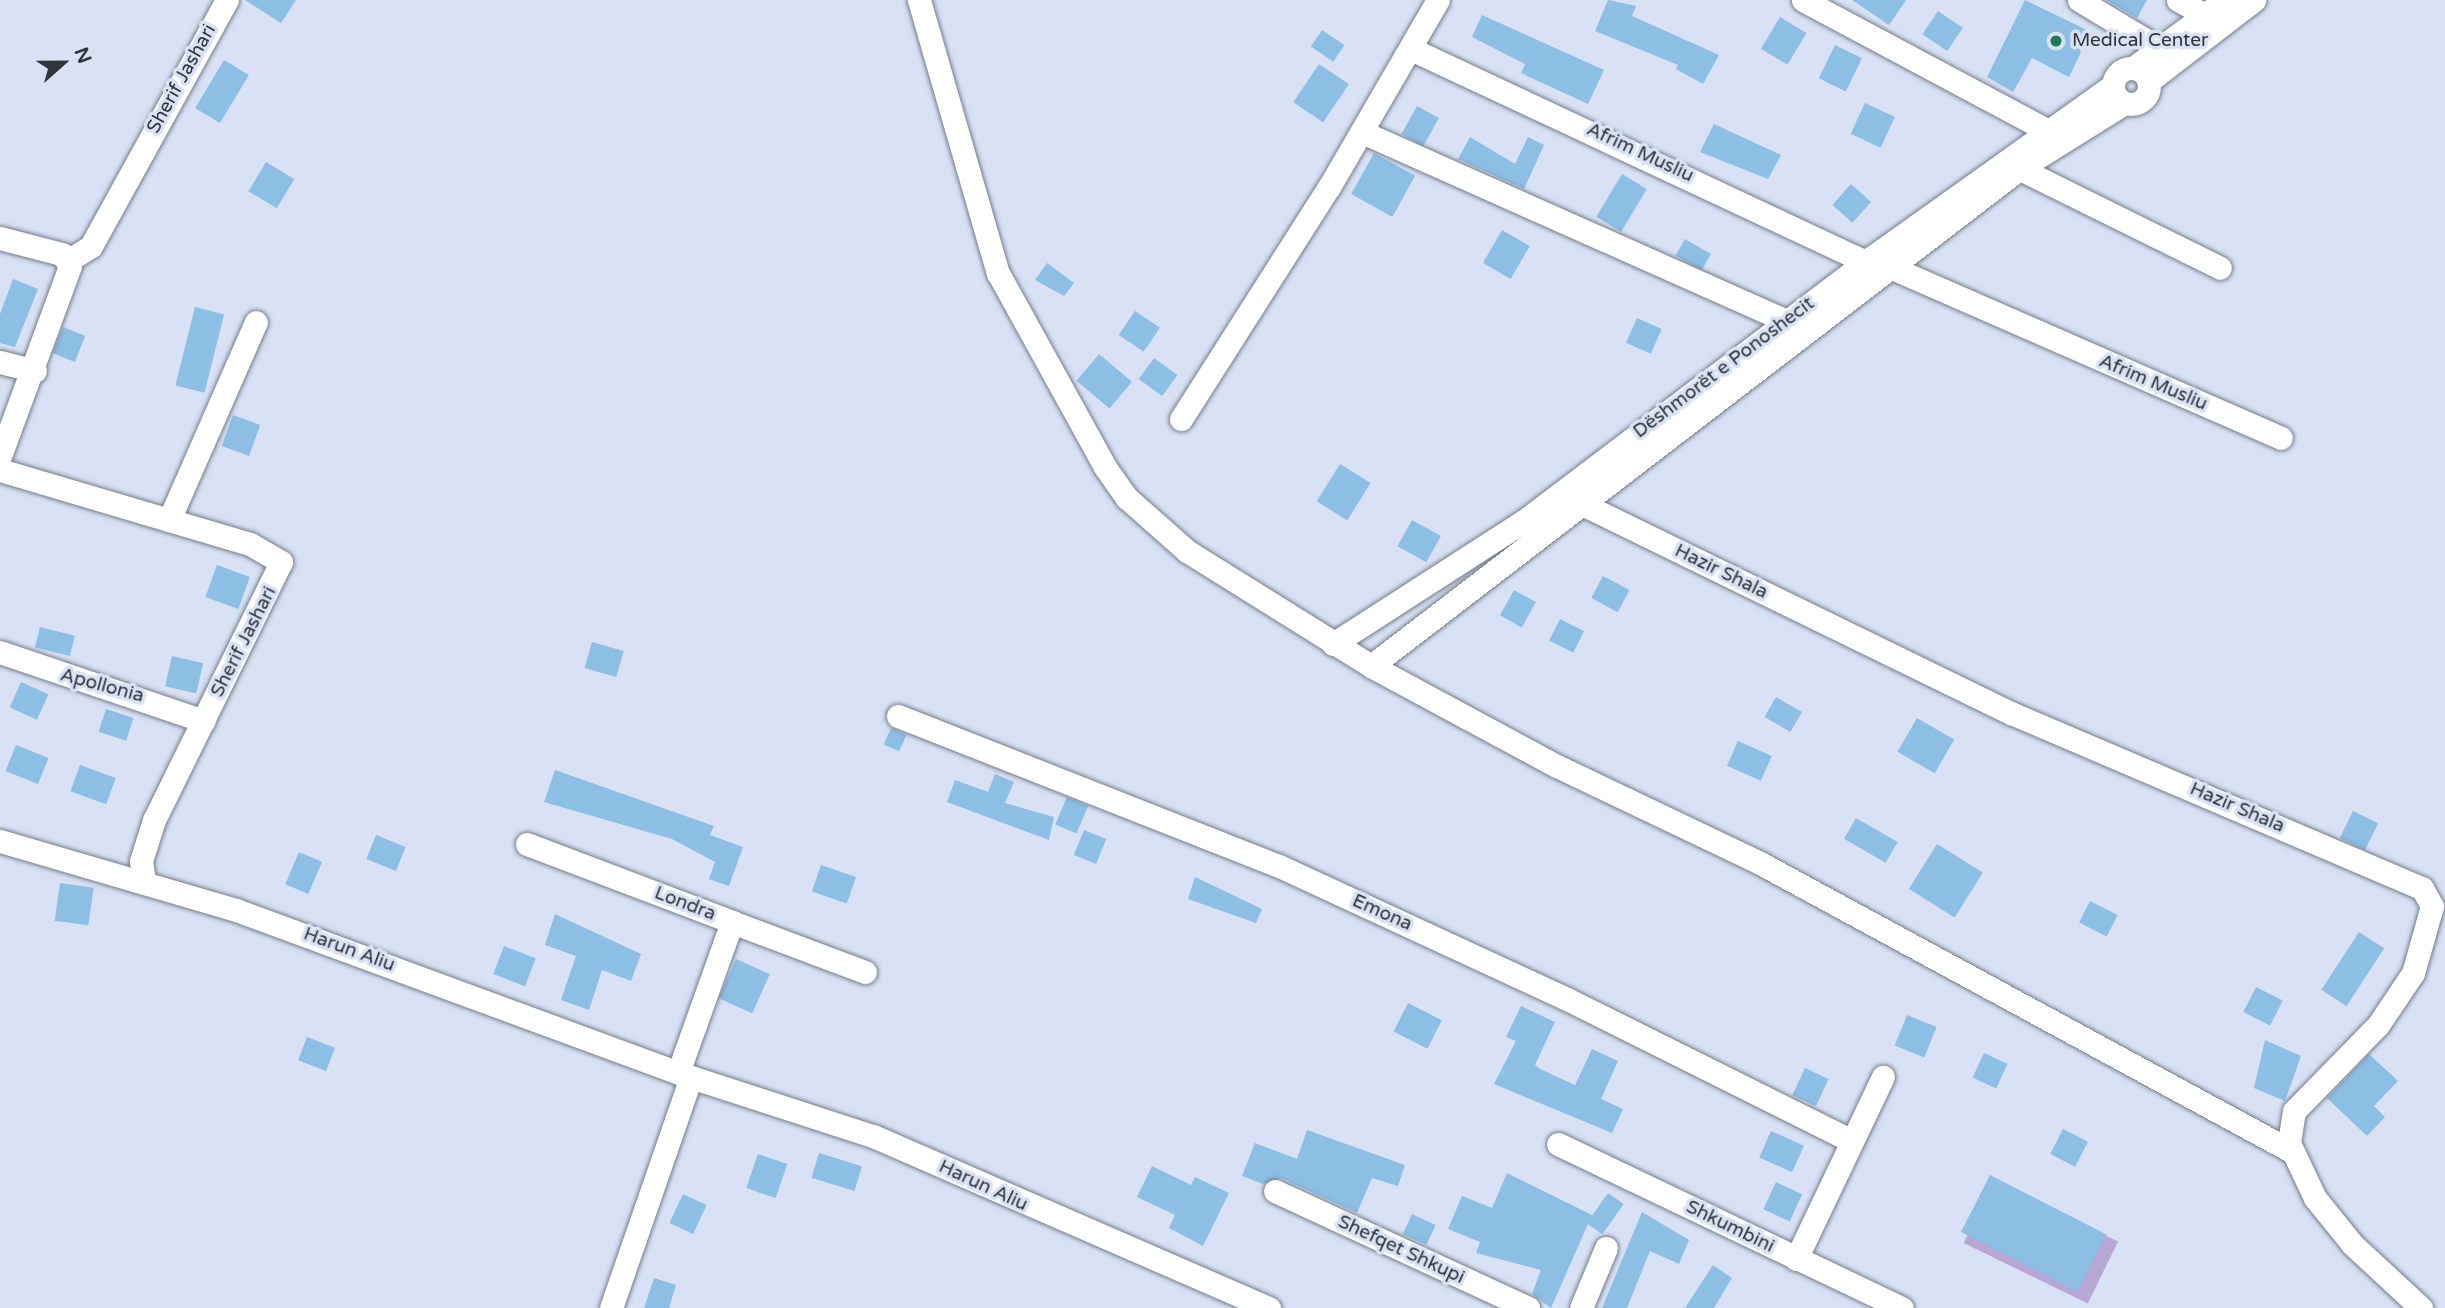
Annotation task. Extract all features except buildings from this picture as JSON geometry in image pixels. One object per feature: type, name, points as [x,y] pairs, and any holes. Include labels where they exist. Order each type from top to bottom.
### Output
[{"type":"street","name":"Sherif Jashari","points":[[69,260],[91,246],[227,0]]},
{"type":"street","points":[[919,0],[998,273],[1105,467],[1127,498],[1187,551],[1371,666],[1557,766],[1760,863],[2292,1152]]},
{"type":"street","points":[[1181,419],[1362,132],[1438,0]]},
{"type":"street","points":[[1803,0],[2046,130]]},
{"type":"street","points":[[2079,0],[2159,48]]},
{"type":"street","points":[[2178,0],[2205,15]]},
{"type":"street","name":"Dëshmorët e Ponoshecit","points":[[2012,165],[2046,130],[2117,95],[2143,101],[2141,75],[2159,48],[2225,0]]},
{"type":"street","name":"Dëshmorët e Ponoshecit","points":[[2117,95],[2115,76],[2141,75],[2254,0]]},
{"type":"street","name":"Afrim Musliu","points":[[1411,49],[1868,260],[2281,438]]},
{"type":"street","name":"Dëshmorët e Ponoshecit","points":[[1333,644],[1581,504],[1799,327],[1868,260],[1945,216],[2012,165],[2117,95]]},
{"type":"street","points":[[1362,132],[1799,327]]},
{"type":"street","points":[[2012,165],[2220,268]]},
{"type":"street","name":"Dëshmorët e Ponoshecit","points":[[1371,666],[1502,549],[1799,327],[1894,269],[1945,216]]},
{"type":"street","points":[[0,238],[69,260],[35,371],[0,456]]},
{"type":"street","points":[[169,520],[256,322]]},
{"type":"street","points":[[0,362],[35,371]]},
{"type":"street","name":"Sherif Jashari","points":[[0,470],[250,544],[281,562],[154,820],[141,861],[144,879]]},
{"type":"street","name":"Hazir Shala","points":[[1581,504],[2011,712],[2422,888],[2432,906],[2413,973],[2378,1026],[2294,1111],[2292,1152],[2315,1198],[2353,1245],[2421,1308]]},
{"type":"street","name":"Apollonia","points":[[0,652],[204,721]]},
{"type":"street","name":"Emona","points":[[898,716],[1279,866],[1567,999],[1852,1141]]},
{"type":"street","name":"Harun Aliu","points":[[0,841],[144,879],[685,1075],[873,1136],[1269,1308]]},
{"type":"street","name":"Londra","points":[[527,844],[732,922],[685,1075]]},
{"type":"street","points":[[732,922],[865,972]]},
{"type":"street","points":[[611,1308],[685,1075]]},
{"type":"street","points":[[1796,1259],[1883,1077]]},
{"type":"street","name":"Shkumbini","points":[[1559,1144],[1902,1308]]},
{"type":"street","name":"Shefqet Shkupi","points":[[1275,1191],[1528,1308]]},
{"type":"street","points":[[1581,1308],[1606,1248]]},
{"type":"shaded area","points":[[1994,1181],[2118,1241],[2088,1304],[1964,1243]]},
{"type":"place","name":"Medical Center","points":[[2056,41]]}]
